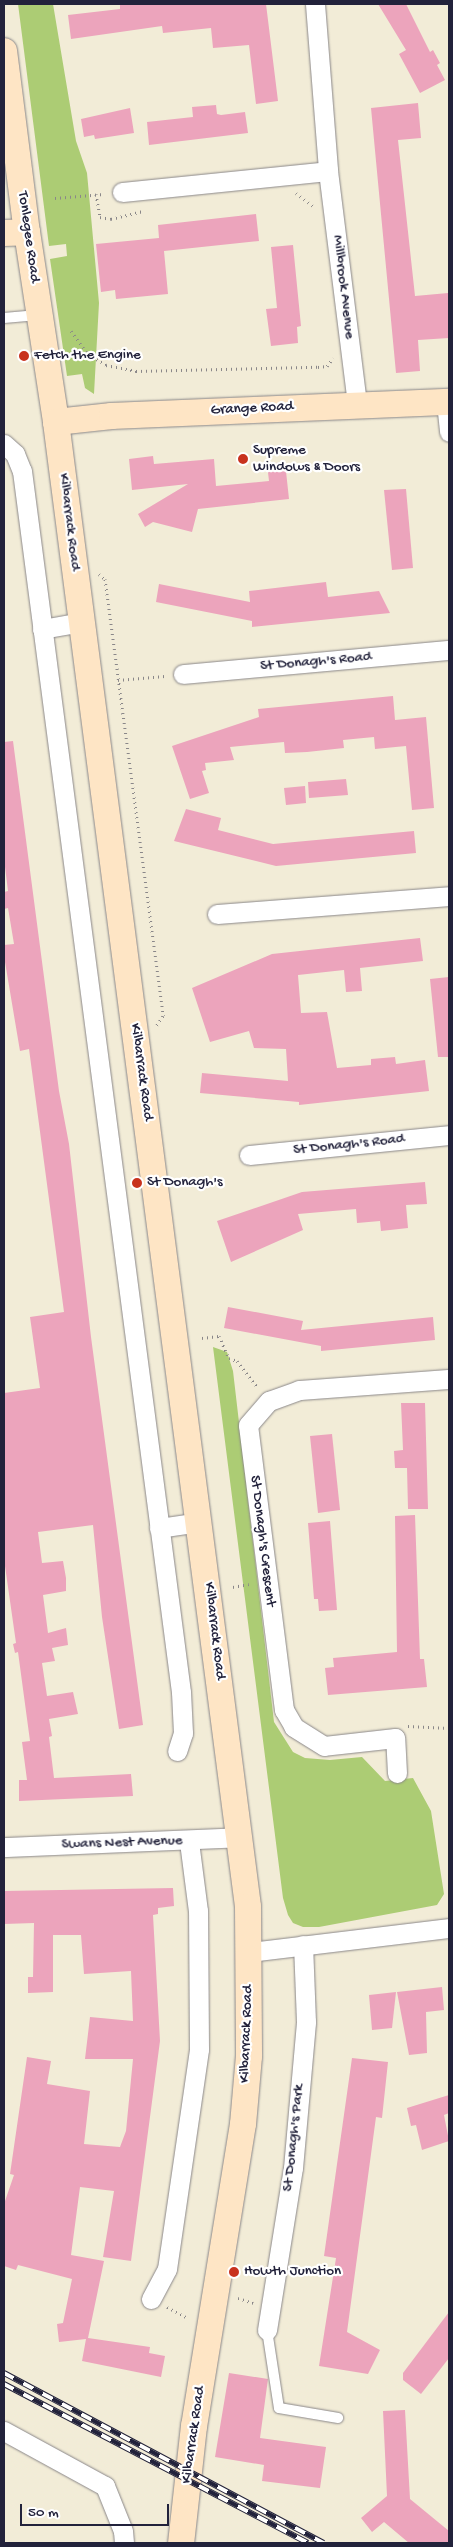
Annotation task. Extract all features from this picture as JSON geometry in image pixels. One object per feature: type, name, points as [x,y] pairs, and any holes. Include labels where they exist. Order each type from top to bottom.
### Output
[{"type":"main road","name":"Tonlegee Road","points":[[4,51],[15,232],[39,315],[56,422]]},
{"type":"main road","name":"Grange Road","points":[[56,422],[112,416],[357,404],[448,402]]},
{"type":"main road","name":"Kilbarrack Road","points":[[56,422],[241,1837],[250,1952],[248,2056],[243,2124],[194,2426],[180,2543]]},
{"type":"street","name":"Millbrook Avenue","points":[[315,4],[328,171],[357,404]]},
{"type":"street","points":[[122,192],[328,171]]},
{"type":"street","points":[[448,402],[449,432]]},
{"type":"street","points":[[4,444],[15,454],[22,472],[181,1692],[183,1733],[177,1751]]},
{"type":"street","points":[[42,629],[82,622]]},
{"type":"street","name":"St Donagh's Road","points":[[182,674],[449,650]]},
{"type":"street","points":[[217,914],[449,896]]},
{"type":"street","name":"St Donagh's Road","points":[[249,1155],[449,1135]]},
{"type":"street","name":"St Donagh's Crescent","points":[[397,1773],[395,1738],[324,1746],[294,1727],[284,1710],[248,1425],[269,1401],[299,1390],[449,1379]]},
{"type":"street","points":[[159,1528],[200,1522]]},
{"type":"street","name":"Swans Nest Avenue","points":[[4,1847],[189,1842],[241,1837]]},
{"type":"street","points":[[151,2299],[168,2269],[199,2049],[198,1911],[189,1842]]},
{"type":"street","points":[[250,1952],[449,1928]]},
{"type":"street","name":"St Donagh's Park","points":[[267,2330],[293,2168],[306,2022],[303,1945]]},
{"type":"street","points":[[4,2431],[105,2486],[123,2531],[124,2543]]},
{"type":"lane","points":[[4,318],[39,315]]},
{"type":"lane","points":[[267,2330],[279,2408],[338,2418]]},
{"type":"path","points":[[290,187],[316,209]]},
{"type":"path","points":[[55,198],[122,192]]},
{"type":"path","points":[[96,194],[100,217],[111,219],[143,211],[149,206]]},
{"type":"path","points":[[71,331],[88,354],[106,365],[136,371],[318,367],[327,366],[338,351]]},
{"type":"path","points":[[118,680],[182,674]]},
{"type":"path","points":[[202,1338],[219,1336],[229,1358],[237,1361],[269,1401]]},
{"type":"path","points":[[233,1587],[255,1584]]},
{"type":"path","points":[[404,1726],[449,1728]]},
{"type":"green space","points":[[18,4],[53,4],[76,141],[87,173],[99,303],[94,394],[85,388],[82,374],[67,376],[50,259],[67,256],[66,244],[49,246]]},
{"type":"green space","points":[[213,1347],[227,1352],[233,1371],[274,1722],[293,1752],[305,1758],[330,1760],[362,1757],[385,1781],[413,1778],[431,1811],[444,1894],[437,1905],[319,1927],[303,1927],[293,1923],[288,1915],[283,1898]]},
{"type":"building","points":[[120,4],[266,4],[278,101],[256,104],[249,45],[213,48],[211,28],[163,33],[162,26],[71,39],[68,15],[120,9]]},
{"type":"building","points":[[378,4],[406,4],[430,52],[433,50],[440,63],[437,65],[445,80],[420,93],[399,54],[406,50]]},
{"type":"building","points":[[418,103],[421,138],[398,140],[415,296],[448,293],[449,338],[418,340],[420,371],[396,373],[371,108]]},
{"type":"building","points":[[216,105],[217,114],[221,115],[245,112],[248,133],[149,145],[147,122],[193,117],[192,107]]},
{"type":"building","points":[[130,108],[134,133],[95,139],[94,135],[84,137],[81,119]]},
{"type":"building","points":[[256,214],[259,241],[164,251],[168,294],[116,299],[115,290],[101,292],[96,244],[159,238],[158,225]]},
{"type":"building","points":[[293,245],[301,326],[297,327],[298,343],[271,346],[266,309],[277,308],[271,247]]},
{"type":"building","points":[[153,456],[154,464],[214,459],[216,486],[269,481],[267,464],[285,462],[289,499],[198,509],[192,532],[153,522],[145,527],[138,514],[188,484],[132,490],[129,459]]},
{"type":"building","points":[[406,489],[413,568],[392,570],[384,490]]},
{"type":"building","points":[[326,582],[328,597],[379,591],[390,613],[252,627],[252,621],[156,602],[159,584],[250,602],[249,591]]},
{"type":"building","points":[[393,696],[395,720],[426,717],[434,808],[412,810],[406,746],[375,749],[374,737],[343,740],[344,748],[307,752],[285,753],[284,742],[230,747],[234,760],[205,763],[206,770],[202,771],[209,793],[190,799],[172,746],[259,717],[258,709]]},
{"type":"building","points":[[13,741],[59,1091],[69,1144],[91,1337],[143,1725],[119,1729],[102,1617],[93,1525],[38,1532],[42,1563],[63,1561],[66,1578],[66,1591],[43,1595],[48,1633],[66,1628],[68,1645],[52,1648],[55,1661],[42,1663],[47,1696],[73,1692],[78,1714],[49,1719],[52,1736],[49,1737],[54,1778],[131,1774],[133,1796],[19,1801],[19,1780],[27,1780],[22,1742],[30,1741],[18,1652],[15,1653],[13,1644],[16,1643],[4,1559],[4,1393],[40,1388],[30,1317],[64,1312],[29,1049],[20,1051],[4,956],[4,945],[14,944],[8,908],[4,909],[4,892],[8,891],[4,859],[4,742]]},
{"type":"building","points":[[346,779],[348,795],[309,798],[308,782]]},
{"type":"building","points":[[305,786],[306,803],[286,805],[284,788]]},
{"type":"building","points":[[186,809],[221,818],[218,830],[273,844],[414,831],[416,853],[276,866],[174,841]]},
{"type":"building","points":[[420,938],[423,961],[360,968],[362,991],[346,992],[344,970],[298,975],[301,1013],[327,1012],[337,1068],[371,1065],[371,1059],[395,1057],[396,1064],[425,1060],[429,1091],[299,1105],[299,1102],[200,1093],[202,1073],[288,1081],[286,1049],[254,1048],[249,1031],[210,1042],[192,988],[272,954]]},
{"type":"building","points":[[449,977],[449,1057],[438,1057],[430,979]]},
{"type":"building","points":[[425,1182],[427,1204],[406,1205],[408,1228],[381,1231],[380,1221],[357,1223],[356,1209],[298,1214],[303,1230],[231,1262],[217,1221],[302,1192]]},
{"type":"building","points":[[228,1307],[303,1321],[301,1330],[433,1317],[435,1340],[321,1351],[321,1346],[224,1328]]},
{"type":"building","points":[[401,1403],[425,1403],[428,1509],[408,1509],[407,1468],[395,1468],[394,1451],[403,1450]]},
{"type":"building","points":[[332,1434],[340,1510],[318,1513],[310,1436]]},
{"type":"building","points":[[415,1515],[420,1659],[424,1659],[427,1687],[328,1695],[325,1668],[334,1667],[333,1658],[397,1652],[395,1516]]},
{"type":"building","points":[[330,1521],[337,1610],[319,1611],[318,1599],[314,1599],[308,1523]]},
{"type":"building","points":[[173,1888],[174,1906],[158,1908],[158,1914],[153,1915],[160,2041],[131,2261],[103,2257],[114,2191],[80,2187],[71,2255],[104,2261],[88,2338],[150,2347],[149,2353],[165,2356],[161,2377],[82,2361],[86,2339],[59,2342],[57,2324],[63,2323],[72,2279],[18,2265],[16,2270],[4,2266],[4,2204],[14,2175],[10,2174],[27,2057],[51,2061],[47,2084],[90,2091],[84,2144],[120,2147],[126,2131],[133,2059],[85,2059],[90,2017],[133,2021],[131,1971],[84,1974],[81,1935],[53,1935],[53,1992],[28,1993],[28,1977],[33,1977],[34,1923],[4,1924],[4,1891]]},
{"type":"building","points":[[442,1987],[444,2010],[426,2012],[427,2053],[409,2055],[397,1992]]},
{"type":"building","points":[[396,1992],[392,2028],[372,2030],[369,1995]]},
{"type":"building","points":[[352,2058],[388,2062],[382,2118],[376,2117],[347,2332],[380,2350],[368,2374],[319,2366],[336,2258],[324,2256]]},
{"type":"building","points":[[449,2095],[449,2113],[444,2115],[449,2141],[422,2150],[416,2125],[411,2126],[407,2108]]},
{"type":"building","points":[[449,2312],[449,2358],[421,2394],[403,2380],[403,2373]]},
{"type":"building","points":[[229,2373],[268,2379],[260,2438],[326,2447],[320,2488],[262,2481],[264,2465],[215,2457]]},
{"type":"building","points":[[405,2410],[410,2499],[449,2531],[449,2543],[409,2543],[384,2522],[372,2532],[361,2518],[387,2496],[383,2411]]},
{"type":"railway","points":[[4,2373],[324,2543]]},
{"type":"railway","points":[[4,2384],[308,2543]]},
{"type":"place","name":"Fetch the Engine","points":[[24,356]]},
{"type":"place","name":"Supreme Windows & Doors","points":[[243,459]]},
{"type":"place","name":"St Donagh's","points":[[137,1183]]},
{"type":"place","name":"Howth Junction","points":[[234,2272]]}]
